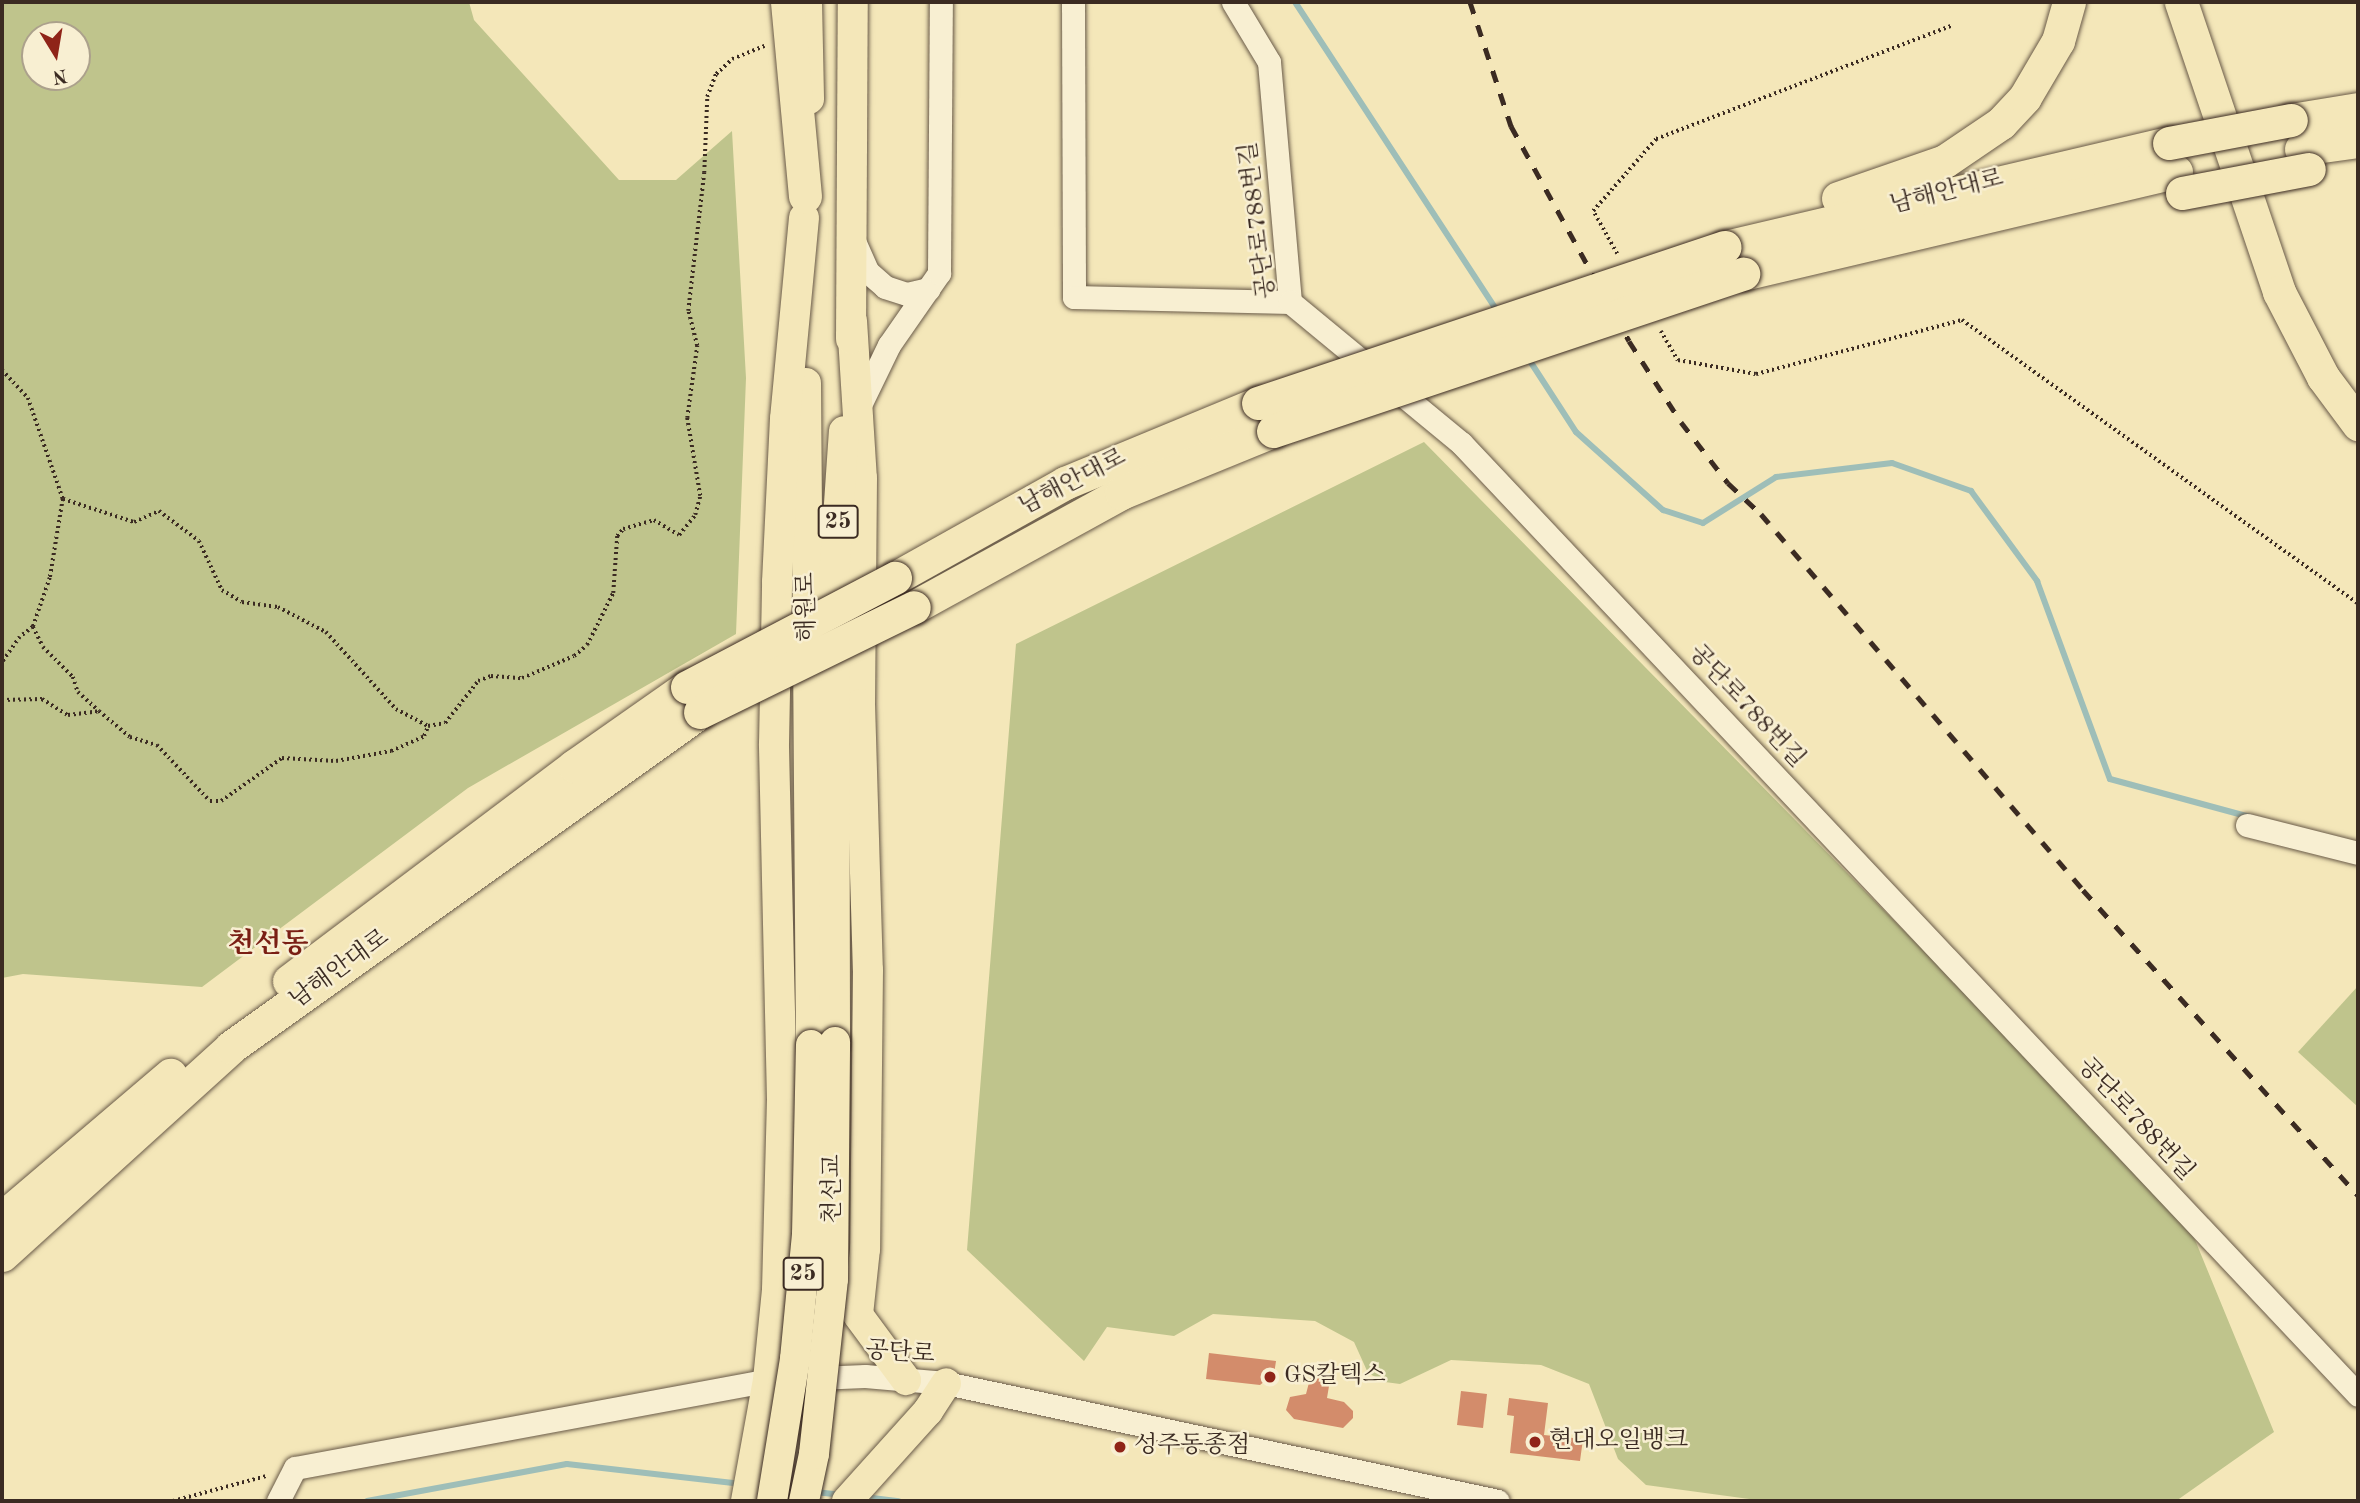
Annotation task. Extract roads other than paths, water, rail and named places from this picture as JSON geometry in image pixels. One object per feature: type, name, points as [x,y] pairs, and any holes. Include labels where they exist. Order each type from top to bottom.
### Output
[{"type":"highway","points":[[787,2],[804,207]]},
{"type":"highway","points":[[1265,417],[1734,260],[1794,210],[1934,166],[1976,143],[2025,97],[2059,41],[2069,2]]},
{"type":"highway","points":[[2181,2],[2279,292],[2323,377],[2358,424]]},
{"type":"highway","points":[[2205,2],[2274,227],[2330,362],[2358,399]]},
{"type":"highway","points":[[2175,169],[2300,146],[2358,109]]},
{"type":"highway","points":[[2175,169],[2300,146],[2358,141]]},
{"type":"highway","points":[[2300,146],[2358,161]]},
{"type":"highway","name":"남해안대로","points":[[1734,260],[2175,169]]},
{"type":"highway","name":"남해안대로","points":[[1734,260],[2034,203],[2175,169]]},
{"type":"highway","name":"남해안대로","points":[[2,1218],[131,1107],[350,932],[694,700],[895,579],[1065,483],[1265,417]]},
{"type":"highway","name":"남해안대로","points":[[2,1255],[231,1048],[694,700],[914,607],[1265,417]]},
{"type":"main road","name":"해원로","points":[[807,2],[810,79],[804,207],[823,1044]]},
{"type":"main road","name":"해원로","points":[[823,1044],[834,577],[852,321],[853,2]]},
{"type":"main road","points":[[746,1501],[768,1380],[779,1238],[782,1100],[774,744],[777,582],[786,419],[804,207]]},
{"type":"main road","points":[[852,321],[863,478],[860,704],[868,970],[863,1264],[858,1315],[906,1380]]},
{"type":"main road","name":"천선교","points":[[772,1501],[795,1359],[823,1044]]},
{"type":"main road","name":"천선교","points":[[804,1501],[814,1454],[834,1279],[823,1044]]},
{"type":"main road","points":[[779,1238],[789,1287],[806,1304],[844,1301],[863,1264]]},
{"type":"main road","points":[[847,1501],[928,1411],[946,1383]]},
{"type":"street","points":[[852,38],[865,2]]},
{"type":"street","points":[[859,407],[889,345],[939,273],[943,255],[941,2]]},
{"type":"street","points":[[1073,2],[1074,297],[1290,302]]},
{"type":"street","name":"공단로788번길","points":[[1233,2],[1269,62],[1290,302],[1461,443],[2358,1395]]},
{"type":"street","points":[[853,235],[859,256],[879,283],[906,294],[928,289]]},
{"type":"street","points":[[2247,825],[2358,853]]},
{"type":"street","name":"공단로","points":[[287,1485],[768,1380],[865,1376],[946,1383],[1498,1501]]},
{"type":"waterway","points":[[1295,2],[1499,314]]},
{"type":"waterway","points":[[1528,358],[1576,432],[1663,510],[1703,523],[1776,477],[1892,463],[1971,491],[2037,581],[2110,779],[2250,817]]},
{"type":"waterway","points":[[367,1501],[567,1464],[742,1484]]},
{"type":"waterway","points":[[815,1492],[843,1495]]},
{"type":"waterway","points":[[864,1497],[899,1501]]},
{"type":"railway","points":[[1470,2],[1511,126],[1629,341],[1681,422],[1728,483],[1761,514],[2083,890],[2358,1195]]},
{"type":"place","name":"GS칼텍스","points":[[1270,1377]]},
{"type":"place","name":"현대오일뱅크","points":[[1535,1442]]},
{"type":"place","name":"성주동종점","points":[[1120,1447]]},
{"type":"district","name":"천선동","points":[[268,945]]}]
